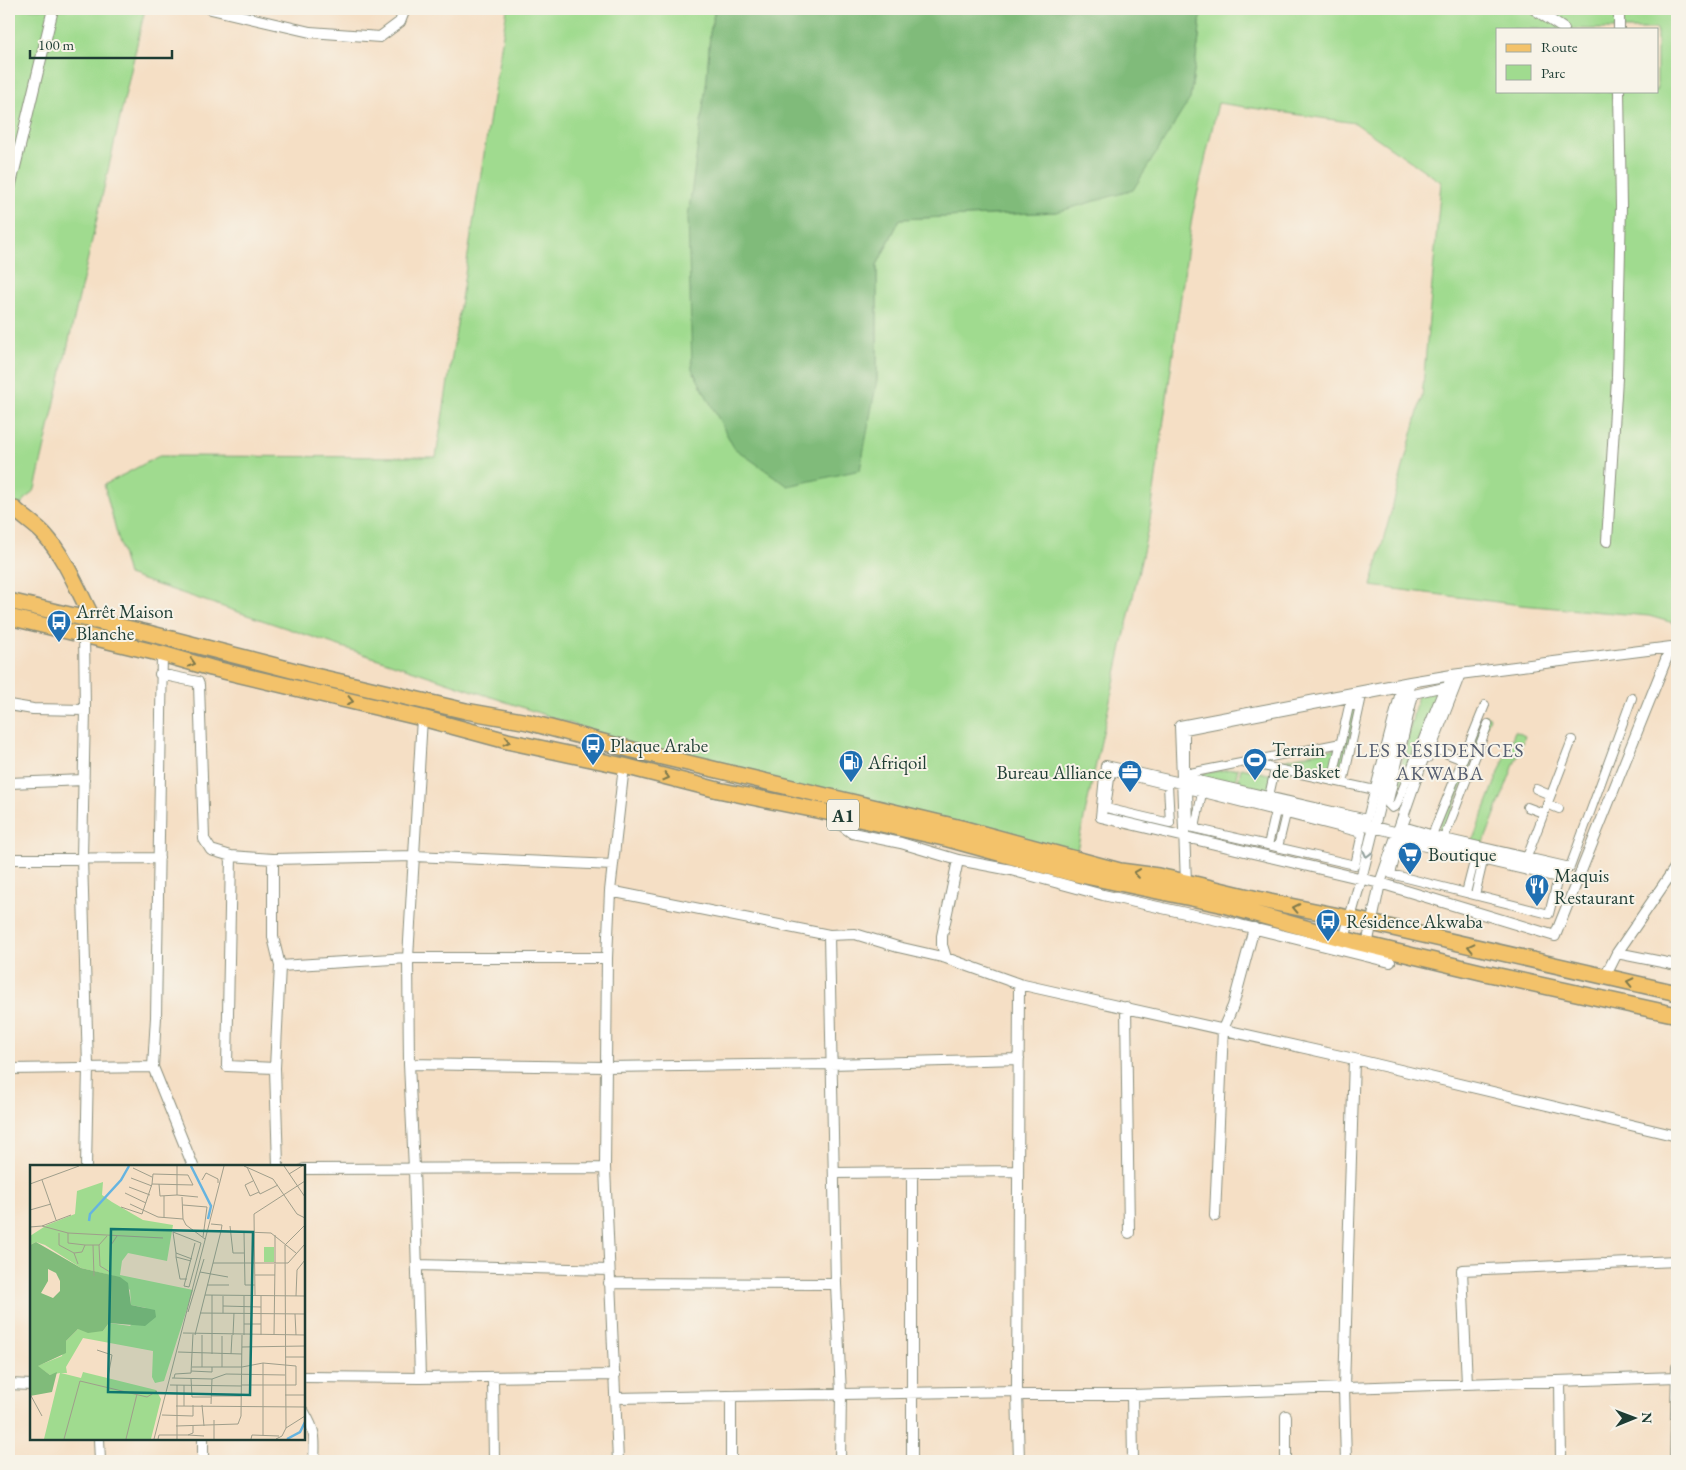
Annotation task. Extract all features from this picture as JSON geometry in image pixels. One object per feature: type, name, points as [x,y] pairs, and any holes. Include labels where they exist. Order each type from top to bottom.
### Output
[{"type":"main road","points":[[12,506],[44,534],[56,550],[94,622]]},
{"type":"main road","name":"A1","points":[[9,601],[148,633],[315,676],[466,711],[528,722],[642,752],[960,828],[1120,871],[1186,882],[1677,993]]},
{"type":"main road","name":"A1","points":[[9,617],[162,654],[211,668],[422,718],[507,741],[624,766],[718,790],[841,814],[1071,873],[1220,904],[1367,945],[1484,973],[1677,1015]]},
{"type":"street","points":[[9,192],[53,9]]},
{"type":"street","points":[[211,9],[310,32],[380,37],[400,22],[405,9]]},
{"type":"street","points":[[1534,9],[1562,28]]},
{"type":"street","points":[[1618,28],[1619,9]]},
{"type":"street","points":[[1607,541],[1617,378],[1621,206],[1619,92]]},
{"type":"street","points":[[84,635],[82,858],[88,1067],[86,1165]]},
{"type":"street","points":[[1184,778],[1180,726],[1410,682],[1672,647],[1555,936],[1361,879],[1101,817],[1106,766],[1184,778],[1397,834],[1560,873]]},
{"type":"street","points":[[162,654],[160,674],[156,1017],[153,1067],[193,1165]]},
{"type":"street","points":[[160,674],[198,682],[199,685],[204,839],[211,850],[231,856],[273,859],[414,856],[613,865]]},
{"type":"street","points":[[1457,675],[1403,826],[1444,838],[1570,867],[1632,698]]},
{"type":"street","points":[[1367,945],[1380,884],[1457,675]]},
{"type":"street","points":[[1344,939],[1361,879],[1410,682]]},
{"type":"street","points":[[1444,687],[1396,806],[1392,808],[1388,804],[1414,694],[1444,687]]},
{"type":"street","points":[[1184,778],[1367,819],[1401,688],[1361,700],[1185,730],[1184,778],[1184,836],[1186,882]]},
{"type":"street","points":[[1332,781],[1349,706],[1361,700]]},
{"type":"street","points":[[1343,783],[1361,700]]},
{"type":"street","points":[[9,705],[33,709],[84,710]]},
{"type":"street","points":[[1432,835],[1485,705]]},
{"type":"street","points":[[420,1378],[409,1064],[408,958],[422,718]]},
{"type":"street","points":[[1444,838],[1488,724]]},
{"type":"street","points":[[1526,857],[1572,740]]},
{"type":"street","points":[[1184,778],[1245,762],[1341,743]]},
{"type":"street","points":[[1432,748],[1463,760]]},
{"type":"street","points":[[1245,762],[1375,790]]},
{"type":"street","points":[[618,1461],[605,1168],[607,958],[610,891],[624,766]]},
{"type":"street","points":[[1269,796],[1275,768]]},
{"type":"street","points":[[1111,771],[1168,785],[1170,824],[1106,808],[1111,771]]},
{"type":"street","points":[[9,783],[84,780]]},
{"type":"street","points":[[1188,789],[1276,811],[1362,833],[1355,865],[1189,827],[1188,789]]},
{"type":"street","points":[[1536,789],[1550,795]]},
{"type":"street","points":[[1194,828],[1202,793]]},
{"type":"street","points":[[1547,804],[1559,809]]},
{"type":"street","points":[[1527,807],[1543,814]]},
{"type":"street","points":[[1268,845],[1276,811]]},
{"type":"street","points":[[841,814],[841,825],[852,833],[900,843],[958,860],[1011,870],[1103,895],[1254,928],[1390,962]]},
{"type":"street","points":[[1278,847],[1286,814]]},
{"type":"street","points":[[1400,841],[1558,878],[1549,914],[1466,893],[1391,874],[1400,841]]},
{"type":"street","points":[[231,856],[227,1066],[275,1068]]},
{"type":"street","points":[[9,859],[159,858]]},
{"type":"street","points":[[273,859],[272,937],[280,966],[275,1068],[278,1165]]},
{"type":"street","points":[[1466,893],[1479,859]]},
{"type":"street","points":[[1475,895],[1479,859]]},
{"type":"street","points":[[946,958],[942,945],[942,936],[958,860]]},
{"type":"street","points":[[1605,977],[1617,953],[1677,865]]},
{"type":"street","points":[[610,891],[830,935],[855,934],[898,947],[946,958],[1019,984],[1354,1059],[1677,1136]]},
{"type":"street","points":[[1215,1216],[1223,1029],[1233,1006],[1254,928]]},
{"type":"street","points":[[830,935],[836,1284],[841,1394],[840,1461]]},
{"type":"street","points":[[1617,953],[1677,965]]},
{"type":"street","points":[[280,966],[408,958],[607,958]]},
{"type":"street","points":[[1019,984],[1017,1393],[1019,1461]]},
{"type":"street","points":[[1126,1007],[1129,1233]]},
{"type":"street","points":[[409,1064],[606,1066],[831,1064],[1019,1059]]},
{"type":"street","points":[[1346,1461],[1344,1388],[1354,1059]]},
{"type":"street","points":[[9,1069],[153,1067]]},
{"type":"street","points":[[305,1169],[605,1168]]},
{"type":"street","points":[[835,1173],[1018,1171]]},
{"type":"street","points":[[912,1173],[912,1461]]},
{"type":"street","points":[[1467,1384],[1462,1270],[1677,1261]]},
{"type":"street","points":[[417,1265],[609,1270]]},
{"type":"street","points":[[609,1283],[836,1284]]},
{"type":"street","points":[[616,1398],[912,1393],[1132,1395],[1560,1381],[1677,1372],[1675,1461]]},
{"type":"street","points":[[305,1377],[493,1378],[615,1375]]},
{"type":"street","points":[[493,1378],[494,1461]]},
{"type":"street","points":[[1560,1381],[1561,1461]]},
{"type":"street","points":[[9,1384],[30,1385]]},
{"type":"street","points":[[1132,1395],[1133,1461]]},
{"type":"street","points":[[731,1396],[731,1461]]},
{"type":"street","points":[[305,1414],[315,1435],[314,1461]]},
{"type":"street","points":[[1286,1416],[1286,1461]]},
{"type":"street","points":[[99,1440],[100,1461]]},
{"type":"street","points":[[203,1440],[203,1461]]},
{"type":"green space","points":[[9,9],[145,9],[35,489],[9,517]]},
{"type":"green space","points":[[507,9],[715,9],[710,33],[707,78],[877,380],[877,265],[900,219],[1057,212],[1190,99],[1199,38],[1201,9],[1677,9],[1677,624],[1649,616],[1521,605],[1371,586],[1422,397],[1441,182],[1355,123],[1218,103],[1192,217],[1150,520],[1075,859],[673,758],[128,575],[104,485],[159,456],[436,457]]},
{"type":"green space","points":[[715,9],[1201,9],[1199,38],[1190,99],[1133,190],[1057,212],[900,219],[877,265],[877,380],[860,470],[788,486],[734,448],[692,369],[688,217],[707,78],[710,33]]},
{"type":"green space","points":[[1440,690],[1399,789],[1396,787],[1418,695]]},
{"type":"green space","points":[[1357,706],[1342,780],[1334,779],[1351,708]]},
{"type":"green space","points":[[1484,715],[1490,717],[1443,835],[1436,834]]},
{"type":"green space","points":[[1515,731],[1525,736],[1483,845],[1472,842]]},
{"type":"green space","points":[[1337,748],[1331,779],[1264,764]]},
{"type":"green space","points":[[1238,768],[1234,787],[1197,778],[1197,774]]},
{"type":"green space","name":"Terrain de Basket","points":[[1241,768],[1273,775],[1268,794],[1237,787]]},
{"type":"place","name":"Arrêt Maison Blanche","points":[[59,643]]},
{"type":"place","name":"Plaque Arabe","points":[[593,766]]},
{"type":"place","name":"Terrain de Basket","points":[[1255,781]]},
{"type":"place","name":"Afriqoil","points":[[851,783]]},
{"type":"place","name":"Bureau Alliance","points":[[1130,793]]},
{"type":"place","name":"Boutique","points":[[1410,875]]},
{"type":"place","name":"Maquis Restaurant","points":[[1537,907]]},
{"type":"place","name":"Résidence Akwaba","points":[[1328,942]]},
{"type":"district","name":"LES RÉSIDENCES AKWABA","points":[[1440,762]]}]
